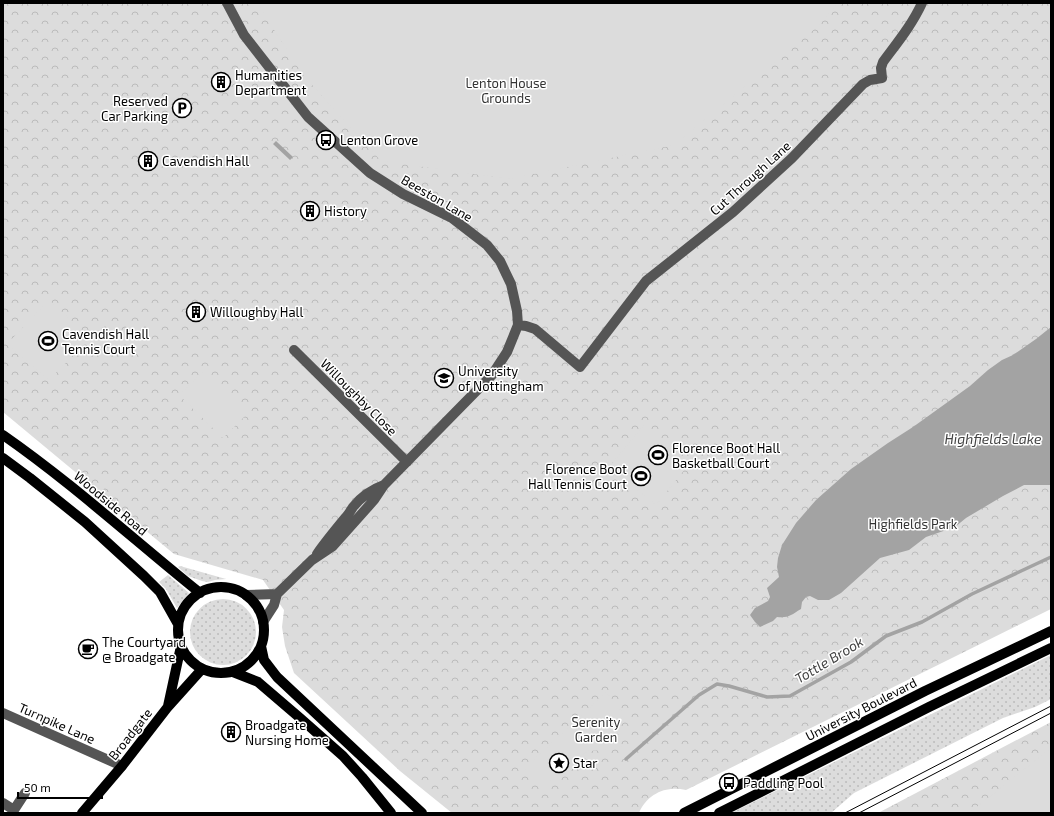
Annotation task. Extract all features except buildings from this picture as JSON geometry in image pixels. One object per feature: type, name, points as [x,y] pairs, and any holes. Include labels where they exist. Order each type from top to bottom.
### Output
[{"type":"main road","name":"Woodside Road","points":[[3,435],[28,452],[200,593]]},
{"type":"main road","points":[[3,458],[85,522],[144,576],[160,592],[178,624]]},
{"type":"main road","points":[[220,587],[234,589],[246,595],[258,608],[264,630],[261,646],[252,660],[238,670],[223,673],[209,672],[189,660],[181,646],[178,624],[182,612],[194,596],[200,593],[220,587]]},
{"type":"main road","name":"University Boulevard","points":[[684,813],[925,691],[1051,631]]},
{"type":"main road","points":[[167,708],[181,646]]},
{"type":"main road","points":[[261,646],[264,660],[278,677],[422,813]]},
{"type":"main road","points":[[719,813],[929,707],[1051,648]]},
{"type":"main road","name":"Broadgate","points":[[82,813],[122,766],[167,708],[202,669]]},
{"type":"main road","points":[[232,672],[263,685],[305,722],[343,756],[391,813]]},
{"type":"street","name":"Beeston Lane","points":[[227,3],[244,35],[308,117],[370,173],[403,194],[452,218],[487,245],[500,261],[512,284],[517,311],[518,325],[507,352],[492,375],[407,462],[379,487],[364,496],[354,506],[312,560],[277,594]]},
{"type":"street","name":"Cut Through Lane","points":[[518,325],[535,329],[580,367],[646,281],[734,212],[792,158],[863,84],[870,80],[882,78],[881,68],[883,62],[917,15],[922,3]]},
{"type":"street","name":"Willoughby Close","points":[[294,350],[407,462]]},
{"type":"street","name":"Beeston Lane","points":[[312,560],[333,546],[374,500],[379,487]]},
{"type":"street","points":[[246,595],[277,594],[274,605],[263,622]]},
{"type":"street","name":"Turnpike Lane","points":[[3,713],[122,766]]},
{"type":"street","points":[[3,803],[13,812],[25,793]]},
{"type":"green space","name":"University of Nottingham","points":[[3,3],[1051,3],[1051,609],[686,790],[671,789],[658,792],[642,806],[639,813],[452,813],[400,771],[294,673],[285,646],[282,627],[284,610],[263,580],[174,554],[3,412]]},
{"type":"green space","name":"Lenton House Grounds","points":[[257,3],[838,3],[817,27],[674,145],[509,179],[381,161],[303,75]]},
{"type":"green space","name":"Cavendish Hall Tennis Court","points":[[49,300],[90,338],[49,380],[7,344]]},
{"type":"green space","points":[[203,372],[246,415],[223,438],[179,395]]},
{"type":"green space","points":[[644,425],[690,463],[656,505],[609,467]]},
{"type":"green space","points":[[180,566],[226,579],[208,582],[202,581],[188,576],[178,567]]},
{"type":"green space","points":[[168,575],[189,593],[177,608],[166,589],[159,582]]},
{"type":"green space","points":[[217,599],[229,599],[236,601],[247,608],[254,619],[256,632],[254,645],[247,656],[236,663],[229,665],[217,665],[210,663],[199,656],[192,645],[190,638],[190,626],[192,619],[199,608],[210,601]]},
{"type":"green space","points":[[1051,655],[1051,699],[1035,707],[1003,718],[854,793],[831,813],[731,813]]},
{"type":"green space","name":"Serenity Garden","points":[[606,692],[623,713],[617,728],[622,749],[588,751],[541,786],[530,782],[525,771],[535,758]]},
{"type":"green space","points":[[1051,722],[1051,813],[878,813]]},
{"type":"green space","points":[[1051,748],[1051,813],[969,813]]},
{"type":"water","points":[[276,141],[293,157],[290,160],[273,144]]},
{"type":"water","name":"Highfields Lake","points":[[1051,327],[1051,485],[1024,485],[966,518],[955,527],[926,537],[909,550],[880,558],[841,593],[829,600],[818,600],[810,596],[806,597],[802,602],[801,609],[787,616],[777,617],[773,621],[760,627],[750,615],[755,608],[768,601],[770,597],[767,588],[779,577],[777,567],[782,545],[796,523],[816,500],[851,469],[913,427],[970,386],[988,370],[1002,360],[1013,355]]},
{"type":"waterway","name":"Tottle Brook","points":[[626,759],[699,695],[717,684],[767,697],[790,696],[851,662],[886,636],[922,622],[972,594],[1051,557]]},
{"type":"tram line","points":[[845,813],[1051,706]]},
{"type":"tram line","points":[[859,813],[1051,713]]},
{"type":"place","name":"Humanities Department","points":[[221,82]]},
{"type":"place","name":"Reserved Car Parking","points":[[182,108]]},
{"type":"place","name":"Lenton Grove","points":[[326,140]]},
{"type":"place","name":"Cavendish Hall","points":[[148,161]]},
{"type":"place","name":"History","points":[[310,211]]},
{"type":"place","name":"Willoughby Hall","points":[[196,312]]},
{"type":"place","name":"Cavendish Hall Tennis Court","points":[[48,341]]},
{"type":"place","name":"University of Nottingham","points":[[444,378]]},
{"type":"place","name":"Florence Boot Hall Basketball Court","points":[[658,455]]},
{"type":"place","name":"Florence Boot Hall Tennis Court","points":[[641,476]]},
{"type":"place","name":"The Courtyard @ Broadgate","points":[[88,649]]},
{"type":"place","name":"Broadgate Nursing Home","points":[[231,732]]},
{"type":"place","name":"Star","points":[[559,763]]},
{"type":"place","name":"Paddling Pool","points":[[729,783]]},
{"type":"park label","name":"Highfields Park","points":[[913,524]]}]
